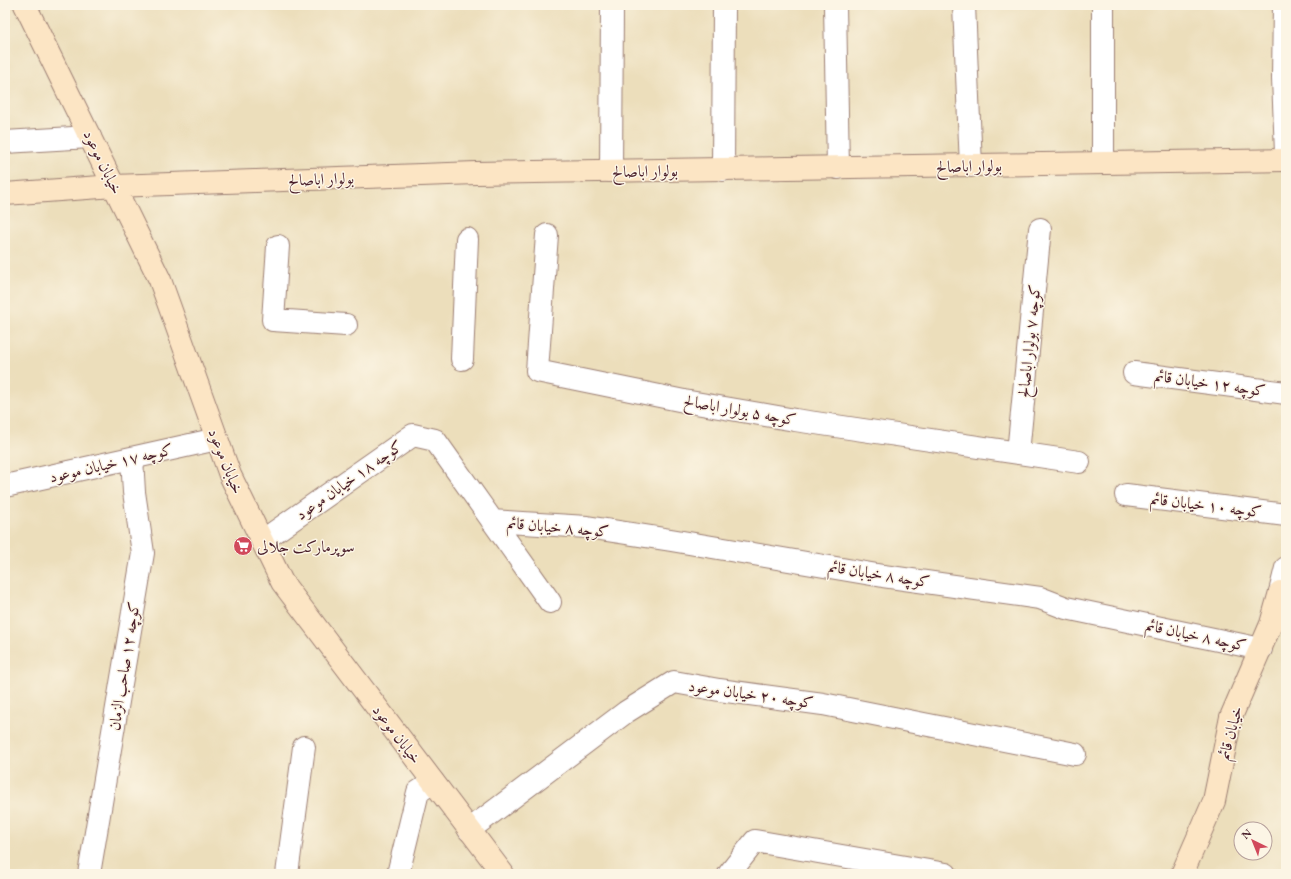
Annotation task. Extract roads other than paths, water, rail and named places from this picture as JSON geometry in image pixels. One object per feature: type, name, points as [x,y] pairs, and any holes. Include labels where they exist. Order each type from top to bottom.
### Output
[{"type":"street","name":"خیابان موعود","points":[[26,5],[160,280],[230,475],[282,582],[503,874]]},
{"type":"street","points":[[611,171],[612,5]]},
{"type":"street","points":[[723,170],[724,5]]},
{"type":"street","points":[[835,5],[838,168]]},
{"type":"street","points":[[964,5],[971,166]]},
{"type":"street","points":[[1103,5],[1103,163]]},
{"type":"street","points":[[1284,5],[1283,78],[1286,153]]},
{"type":"street","points":[[5,142],[90,137]]},
{"type":"street","name":"بولوار اباصالح","points":[[5,194],[114,186],[476,173],[1286,160]]},
{"type":"street","name":"کوچه ۷ بولوار اباصالح","points":[[1018,453],[1040,229]]},
{"type":"street","name":"کوچه ۵ بولوار اباصالح","points":[[547,235],[537,371],[684,401],[795,420],[1079,462]]},
{"type":"street","points":[[462,359],[467,238]]},
{"type":"street","points":[[278,246],[273,320],[346,325]]},
{"type":"street","name":"کوچه ۱۲ خیابان قائم","points":[[1134,373],[1286,394]]},
{"type":"street","name":"کوچه ۱۸ خیابان موعود","points":[[262,541],[413,436],[435,440],[550,602]]},
{"type":"street","name":"کوچه ۱۷ خیابان موعود","points":[[5,486],[217,438]]},
{"type":"street","name":"کوچه ۱۲ صاحب الزمان","points":[[89,874],[143,554],[132,458]]},
{"type":"street","name":"کوچه ۱۰ خیابان قائم","points":[[1126,495],[1286,515]]},
{"type":"street","name":"کوچه ۸ خیابان قائم","points":[[492,521],[587,527],[883,576],[1040,598],[1066,608],[1261,649]]},
{"type":"street","name":"خیابان قائم","points":[[1182,874],[1214,801],[1231,717],[1261,649],[1278,625],[1280,592],[1286,568]]},
{"type":"street","name":"کوچه ۲۰ خیابان موعود","points":[[469,830],[626,712],[674,682],[718,690],[823,704],[1075,754]]},
{"type":"street","points":[[287,874],[304,747]]},
{"type":"street","points":[[398,874],[418,792],[433,782]]},
{"type":"street","points":[[728,874],[755,841],[946,874]]},
{"type":"place","name":"سوپرمارکت جلالی","points":[[243,546]]}]
